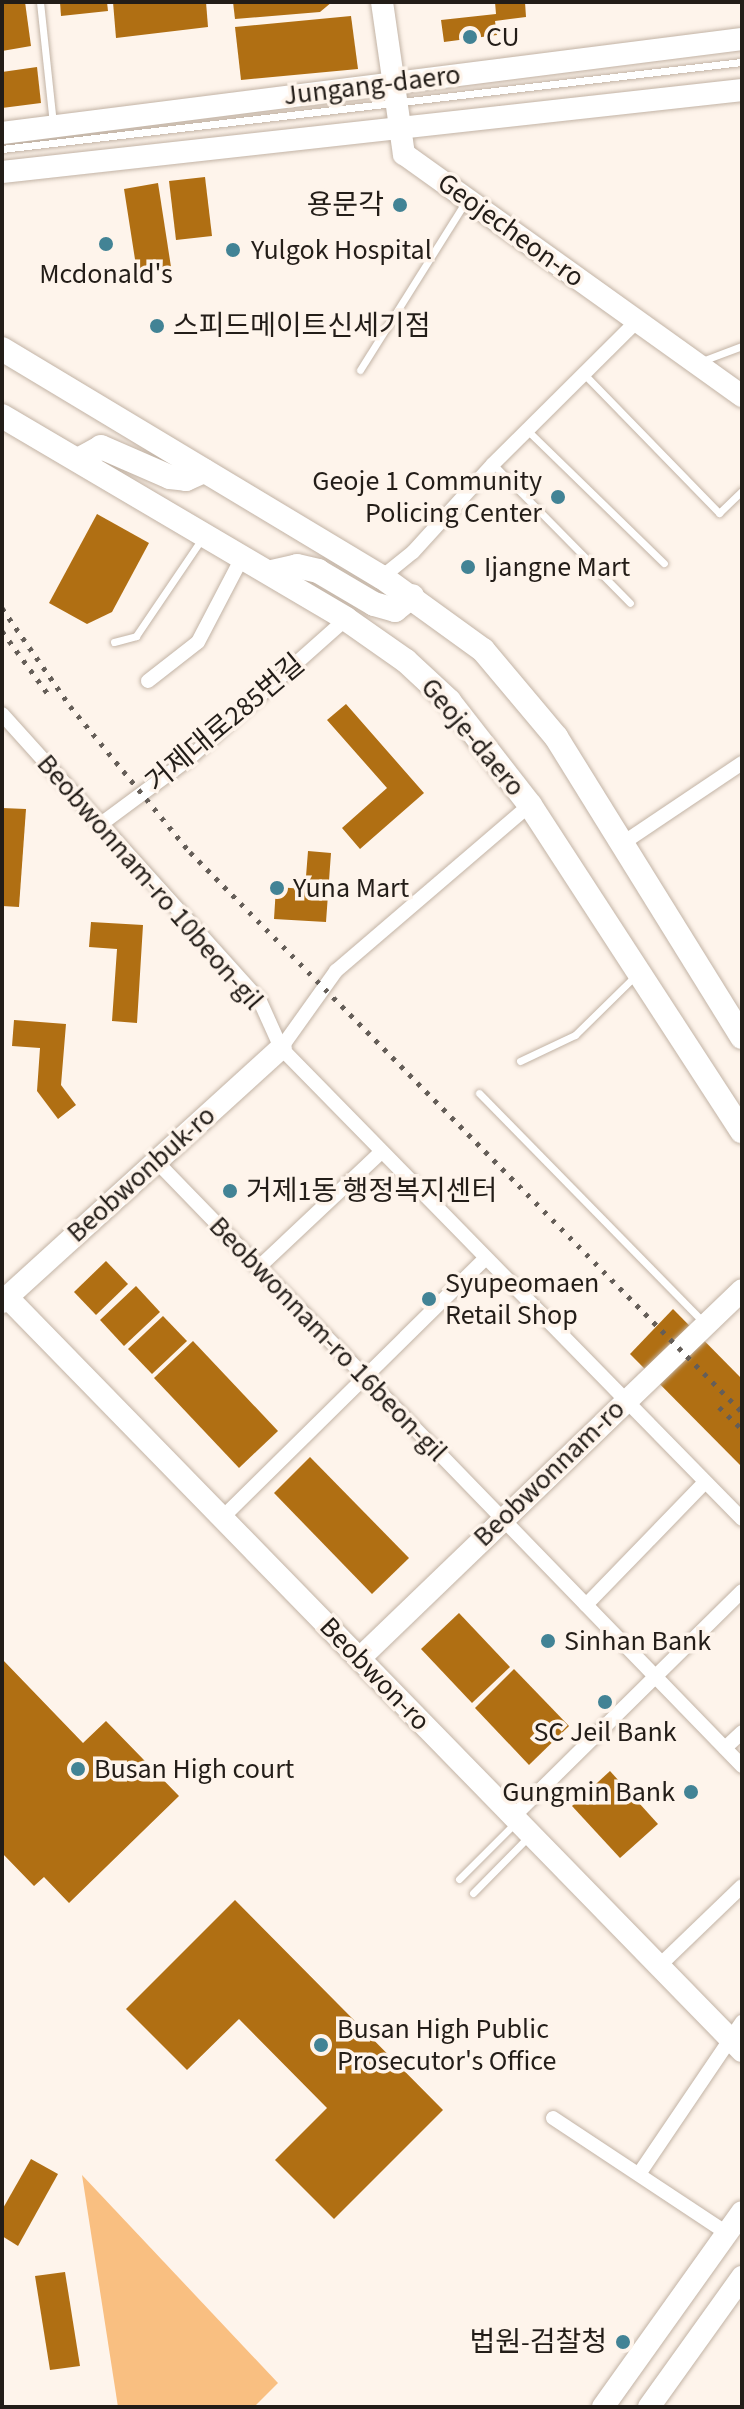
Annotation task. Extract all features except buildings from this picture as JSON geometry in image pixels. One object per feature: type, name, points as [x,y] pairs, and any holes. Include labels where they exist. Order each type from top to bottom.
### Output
[{"type":"main road","name":"Geojecheon-ro","points":[[382,2],[404,154],[742,396]]},
{"type":"main road","name":"Jungang-daero","points":[[2,133],[393,93],[742,39]]},
{"type":"main road","name":"Jungang-daero","points":[[2,172],[69,162],[400,131],[742,90]]},
{"type":"main road","points":[[2,189],[69,162]]},
{"type":"main road","points":[[2,349],[412,596],[508,675],[556,737],[742,1037]]},
{"type":"main road","name":"Geoje-daero","points":[[2,416],[272,572],[346,619],[406,661],[449,701],[530,805],[742,1131]]},
{"type":"main road","points":[[78,460],[101,447],[170,477],[186,479],[204,471]]},
{"type":"main road","points":[[272,572],[297,566],[318,571],[374,604],[395,610],[412,596]]},
{"type":"main road","name":"Beobwonbuk-ro","points":[[5,1299],[281,1048]]},
{"type":"main road","name":"Beobwonnam-ro","points":[[360,1658],[623,1399],[742,1290]]},
{"type":"main road","name":"Beobwon-ro","points":[[5,1299],[659,1966],[738,2037]]},
{"type":"main road","points":[[603,2407],[742,2212]]},
{"type":"main road","points":[[649,2407],[742,2277]]},
{"type":"street","points":[[382,577],[413,552],[493,464],[637,321]]},
{"type":"street","points":[[148,681],[198,642],[243,556]]},
{"type":"street","name":"거제대로285번길","points":[[101,824],[186,761],[346,619]]},
{"type":"street","name":"Beobwonnam-ro 10beon-gil","points":[[2,714],[259,999],[281,1048],[380,1153],[742,1519]]},
{"type":"street","points":[[623,843],[742,763]]},
{"type":"street","points":[[281,1048],[336,971],[530,805]]},
{"type":"street","points":[[258,1268],[380,1153]]},
{"type":"street","name":"Beobwonnam-ro 16beon-gil","points":[[155,1160],[742,1766]]},
{"type":"street","points":[[222,1518],[485,1259]]},
{"type":"street","points":[[586,1605],[705,1482]]},
{"type":"street","points":[[520,1824],[656,1677],[742,1591]]},
{"type":"street","points":[[725,1748],[742,1732]]},
{"type":"street","points":[[659,1966],[742,1886]]},
{"type":"street","points":[[639,2174],[738,2037]]},
{"type":"street","points":[[553,2118],[727,2233]]},
{"type":"lane","points":[[40,2],[54,126]]},
{"type":"lane","points":[[2,149],[393,93],[742,62]]},
{"type":"lane","points":[[360,370],[467,199]]},
{"type":"lane","points":[[696,363],[742,346]]},
{"type":"lane","points":[[584,374],[719,513],[742,491]]},
{"type":"lane","points":[[2,403],[25,429]]},
{"type":"lane","points":[[527,430],[664,563]]},
{"type":"lane","points":[[493,464],[630,603]]},
{"type":"lane","points":[[114,642],[136,636],[205,534]]},
{"type":"lane","points":[[520,1061],[575,1035],[640,972]]},
{"type":"lane","points":[[479,1093],[705,1324]]},
{"type":"lane","points":[[459,1879],[520,1824]]},
{"type":"lane","points":[[473,1893],[520,1824]]},
{"type":"shaded area","points":[[82,2175],[278,2383],[254,2407],[118,2407]]},
{"type":"railway","points":[[2,608],[70,706],[190,852],[742,1412]]},
{"type":"railway","points":[[2,631],[48,694]]},
{"type":"railway","points":[[719,1407],[742,1429]]},
{"type":"place","name":"CU","points":[[470,37]]},
{"type":"place","name":"용문각","points":[[400,205]]},
{"type":"place","name":"Mcdonald's","points":[[106,244]]},
{"type":"place","name":"Yulgok Hospital","points":[[233,250]]},
{"type":"place","name":"스피드메이트신세기점","points":[[157,326]]},
{"type":"place","name":"Geoje 1 Community Policing Center","points":[[558,497]]},
{"type":"place","name":"Ijangne Mart","points":[[468,567]]},
{"type":"place","name":"Yuna Mart","points":[[277,888]]},
{"type":"place","name":"거제1동 행정복지센터","points":[[230,1191]]},
{"type":"place","name":"Syupeomaen Retail Shop","points":[[429,1299]]},
{"type":"place","name":"Sinhan Bank","points":[[548,1641]]},
{"type":"place","name":"SC Jeil Bank","points":[[605,1702]]},
{"type":"place","name":"Busan High court","points":[[78,1769]]},
{"type":"place","name":"Gungmin Bank","points":[[691,1792]]},
{"type":"place","name":"Busan High Public Prosecutor's Office","points":[[321,2045]]},
{"type":"place","name":"법원-검찰청","points":[[623,2342]]}]
